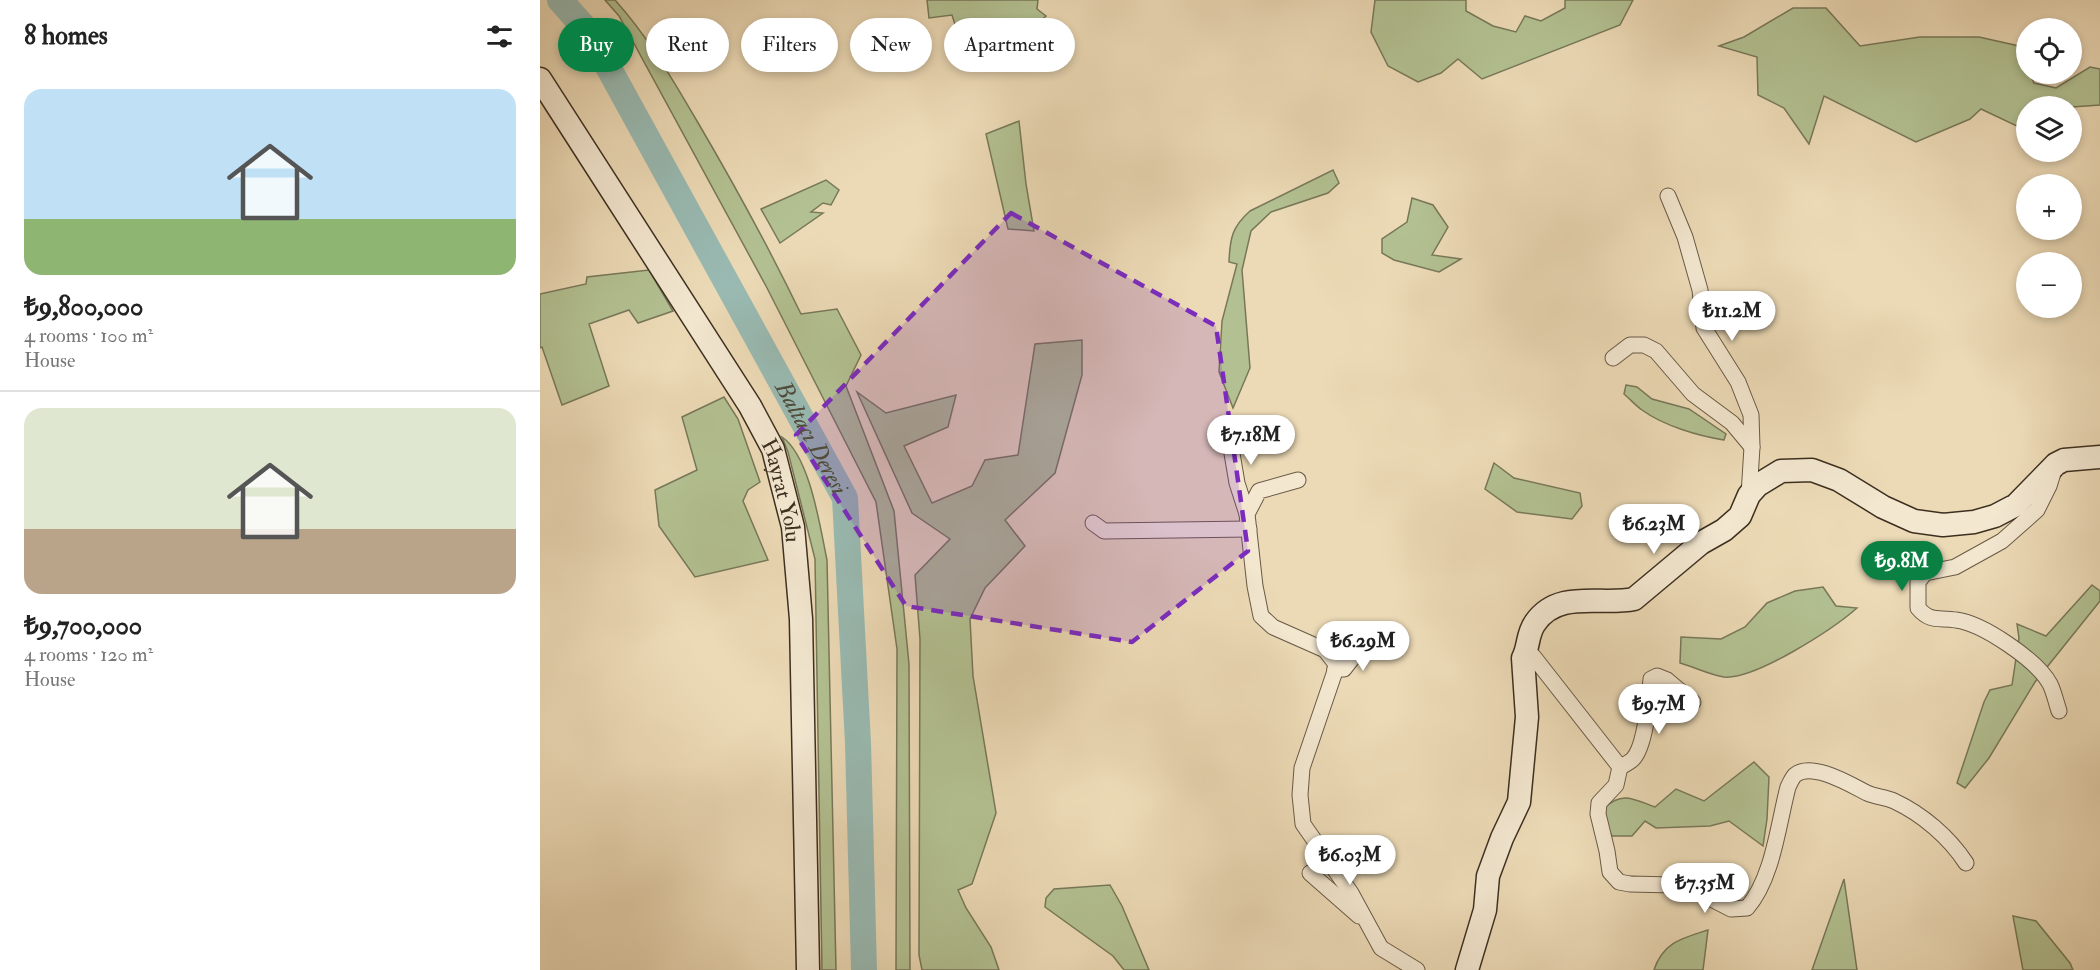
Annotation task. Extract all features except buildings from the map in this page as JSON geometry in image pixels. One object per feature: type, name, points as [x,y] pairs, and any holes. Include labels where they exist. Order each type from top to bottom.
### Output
[{"type":"street","name":"Hayrat Yolu","points":[[540,79],[750,406],[773,449],[793,527],[801,619],[808,970]]},
{"type":"street","points":[[1668,196],[1685,237],[1700,290],[1704,328],[1738,382],[1750,415],[1752,447],[1749,495]]},
{"type":"street","points":[[1613,358],[1630,345],[1644,345],[1656,351],[1693,394],[1732,423],[1752,447]]},
{"type":"street","points":[[1227,424],[1237,483],[1248,522],[1255,586],[1261,616],[1273,627],[1325,650],[1335,664],[1302,768],[1300,795],[1303,824],[1351,892],[1381,948],[1417,970]]},
{"type":"street","points":[[1467,970],[1485,910],[1488,876],[1502,838],[1520,802],[1527,717],[1523,658],[1530,631],[1543,614],[1572,601],[1587,599],[1621,602],[1634,599],[1701,543],[1724,530],[1740,516],[1749,495],[1758,485],[1781,471],[1812,470],[1839,480],[1883,507],[1914,521],[1943,525],[1974,522],[1995,516],[2016,505],[2056,464],[2064,460],[2100,457]]},
{"type":"street","points":[[2056,464],[2049,486],[2037,510],[2002,541],[1955,567],[1924,573],[1918,582],[1918,608],[1924,615],[1935,619],[1957,620],[1994,635],[2028,659],[2049,683],[2059,711]]},
{"type":"street","points":[[1248,522],[1259,491],[1298,480]]},
{"type":"street","points":[[1093,523],[1104,531],[1248,522]]},
{"type":"street","points":[[1335,669],[1344,669],[1351,660],[1361,636]]},
{"type":"street","points":[[1526,652],[1533,656],[1620,767]]},
{"type":"street","points":[[1693,702],[1667,680],[1657,676],[1651,680],[1648,714],[1639,748],[1634,758],[1620,767],[1616,785],[1599,802],[1598,814],[1610,873],[1619,882],[1673,885],[1698,892],[1731,909],[1747,908],[1756,898],[1768,866],[1788,787],[1793,776],[1802,771],[1824,772],[1872,795],[1893,800],[1937,830],[1953,845],[1965,863]]},
{"type":"street","points":[[1310,873],[1368,924]]},
{"type":"highlighted area","points":[[1011,213],[1216,326],[1248,551],[1132,642],[906,606],[796,435]]},
{"type":"green space","points":[[605,0],[615,0],[629,18],[619,16]]},
{"type":"green space","points":[[927,0],[1038,0],[1037,9],[1046,16],[1044,18],[953,18],[952,15],[929,18]]},
{"type":"green space","points":[[1375,0],[1466,0],[1466,11],[1493,26],[1516,32],[1525,16],[1541,21],[1565,8],[1565,0],[1633,0],[1620,25],[1482,79],[1458,59],[1441,73],[1418,82],[1388,66],[1371,32]]},
{"type":"green space","points":[[1793,8],[1826,8],[1860,46],[1920,37],[1979,37],[2016,45],[2016,84],[2038,84],[2056,88],[2062,84],[2082,84],[2082,72],[2090,67],[2100,69],[2100,105],[2082,106],[2082,96],[2016,96],[2016,126],[1981,109],[1970,119],[1916,142],[1824,96],[1809,144],[1784,108],[1758,95],[1757,57],[1719,46],[1744,37]]},
{"type":"green space","points":[[634,24],[646,39],[646,66],[634,44]]},
{"type":"green space","points":[[649,72],[669,73],[738,192],[801,314],[837,309],[861,355],[846,386],[894,511],[909,664],[910,970],[896,970],[897,649],[876,502],[766,286]]},
{"type":"green space","points":[[1019,121],[1034,231],[1008,229],[986,134]]},
{"type":"green space","points":[[1333,170],[1339,183],[1328,193],[1271,212],[1251,231],[1242,270],[1250,368],[1233,408],[1219,372],[1222,321],[1237,264],[1229,262],[1233,234],[1239,222],[1250,211]]},
{"type":"green space","points":[[826,180],[839,190],[831,205],[823,203],[811,212],[823,213],[780,243],[761,209]]},
{"type":"green space","points":[[1412,198],[1433,205],[1448,227],[1432,255],[1461,259],[1439,272],[1394,260],[1382,253],[1382,239],[1407,222]]},
{"type":"green space","points":[[649,270],[673,311],[638,323],[629,310],[589,324],[609,386],[562,405],[542,347],[540,348],[540,294],[586,284],[587,277]]},
{"type":"green space","points":[[1082,340],[1082,375],[1055,473],[1005,520],[1025,546],[985,588],[970,619],[973,676],[996,813],[972,884],[958,890],[966,908],[991,947],[999,970],[922,970],[919,955],[920,639],[915,575],[950,539],[912,513],[857,392],[886,413],[956,395],[948,427],[904,446],[932,503],[972,486],[985,460],[1018,455],[1035,344]]},
{"type":"green space","points":[[1626,385],[1637,387],[1652,399],[1689,409],[1726,434],[1724,440],[1682,430],[1651,416],[1624,394]]},
{"type":"green space","points":[[724,397],[738,419],[760,482],[748,490],[743,501],[768,560],[695,577],[659,526],[655,490],[697,470],[682,417]]},
{"type":"green space","points":[[782,437],[792,446],[807,476],[827,560],[836,970],[822,970],[815,559],[788,452]]},
{"type":"green space","points":[[1494,463],[1514,478],[1580,493],[1582,506],[1572,519],[1517,512],[1485,489]]},
{"type":"green space","points":[[2092,585],[2100,591],[2100,601],[2035,682],[1989,758],[1965,788],[1957,783],[1990,690],[2012,685],[2019,638],[2017,624],[2046,636]]},
{"type":"green space","points":[[1823,587],[1836,606],[1857,608],[1793,652],[1738,676],[1713,675],[1680,663],[1681,637],[1721,639],[1745,627],[1767,603],[1795,591]]},
{"type":"green space","points":[[1754,762],[1769,777],[1763,846],[1729,821],[1710,826],[1656,828],[1645,821],[1632,836],[1612,836],[1604,820],[1604,808],[1623,798],[1634,799],[1655,807],[1676,789],[1704,801]]},
{"type":"green space","points":[[1844,879],[1857,970],[1812,970]]},
{"type":"green space","points":[[1110,885],[1122,906],[1149,970],[1124,970],[1113,956],[1045,907],[1046,898],[1054,889]]},
{"type":"green space","points":[[2013,916],[2036,921],[2070,963],[2073,970],[2023,970]]},
{"type":"green space","points":[[1708,930],[1703,970],[1654,970],[1668,947],[1682,939]]},
{"type":"waterway","name":"Baltacı Deresi","points":[[560,0],[590,34],[845,498],[858,743],[864,970]]}]
